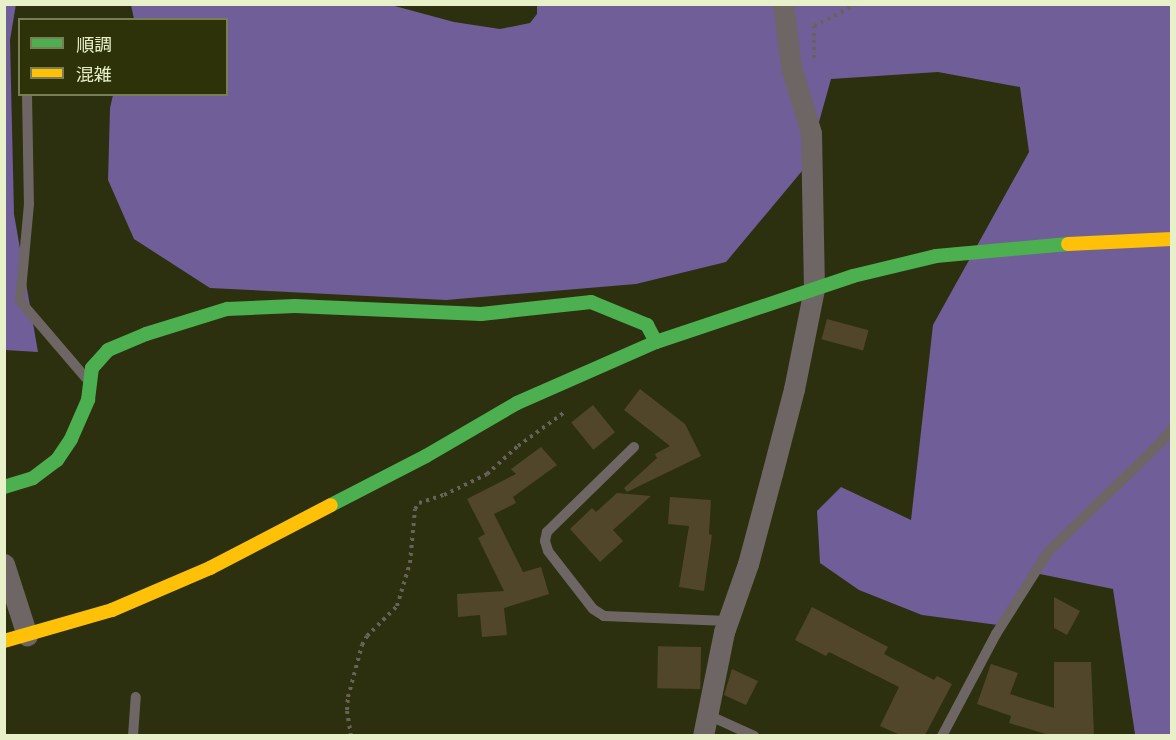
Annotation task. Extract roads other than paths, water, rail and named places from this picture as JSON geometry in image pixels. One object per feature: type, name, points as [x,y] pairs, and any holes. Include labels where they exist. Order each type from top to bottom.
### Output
[{"type":"street","points":[[706,725],[728,621],[748,564],[794,389],[814,289],[811,133],[791,67],[783,4]]},
{"type":"street","points":[[4,641],[112,610],[210,568],[426,456],[517,403],[656,342],[814,289],[936,256],[1085,242],[1172,239]]},
{"type":"street","points":[[4,487],[33,478],[57,460],[71,439],[84,410],[92,368],[108,350],[146,334],[227,309],[295,306],[481,314],[591,302],[647,325],[656,342]]},
{"type":"street","points":[[4,564],[27,635]]},
{"type":"lane","points":[[27,96],[29,204],[20,301],[90,383]]},
{"type":"lane","points":[[944,735],[996,634],[1048,552],[1172,429]]},
{"type":"lane","points":[[634,447],[547,532],[545,540],[548,551],[593,609],[604,616],[728,621]]},
{"type":"lane","points":[[133,735],[136,697]]},
{"type":"lane","points":[[706,725],[754,735]]}]
